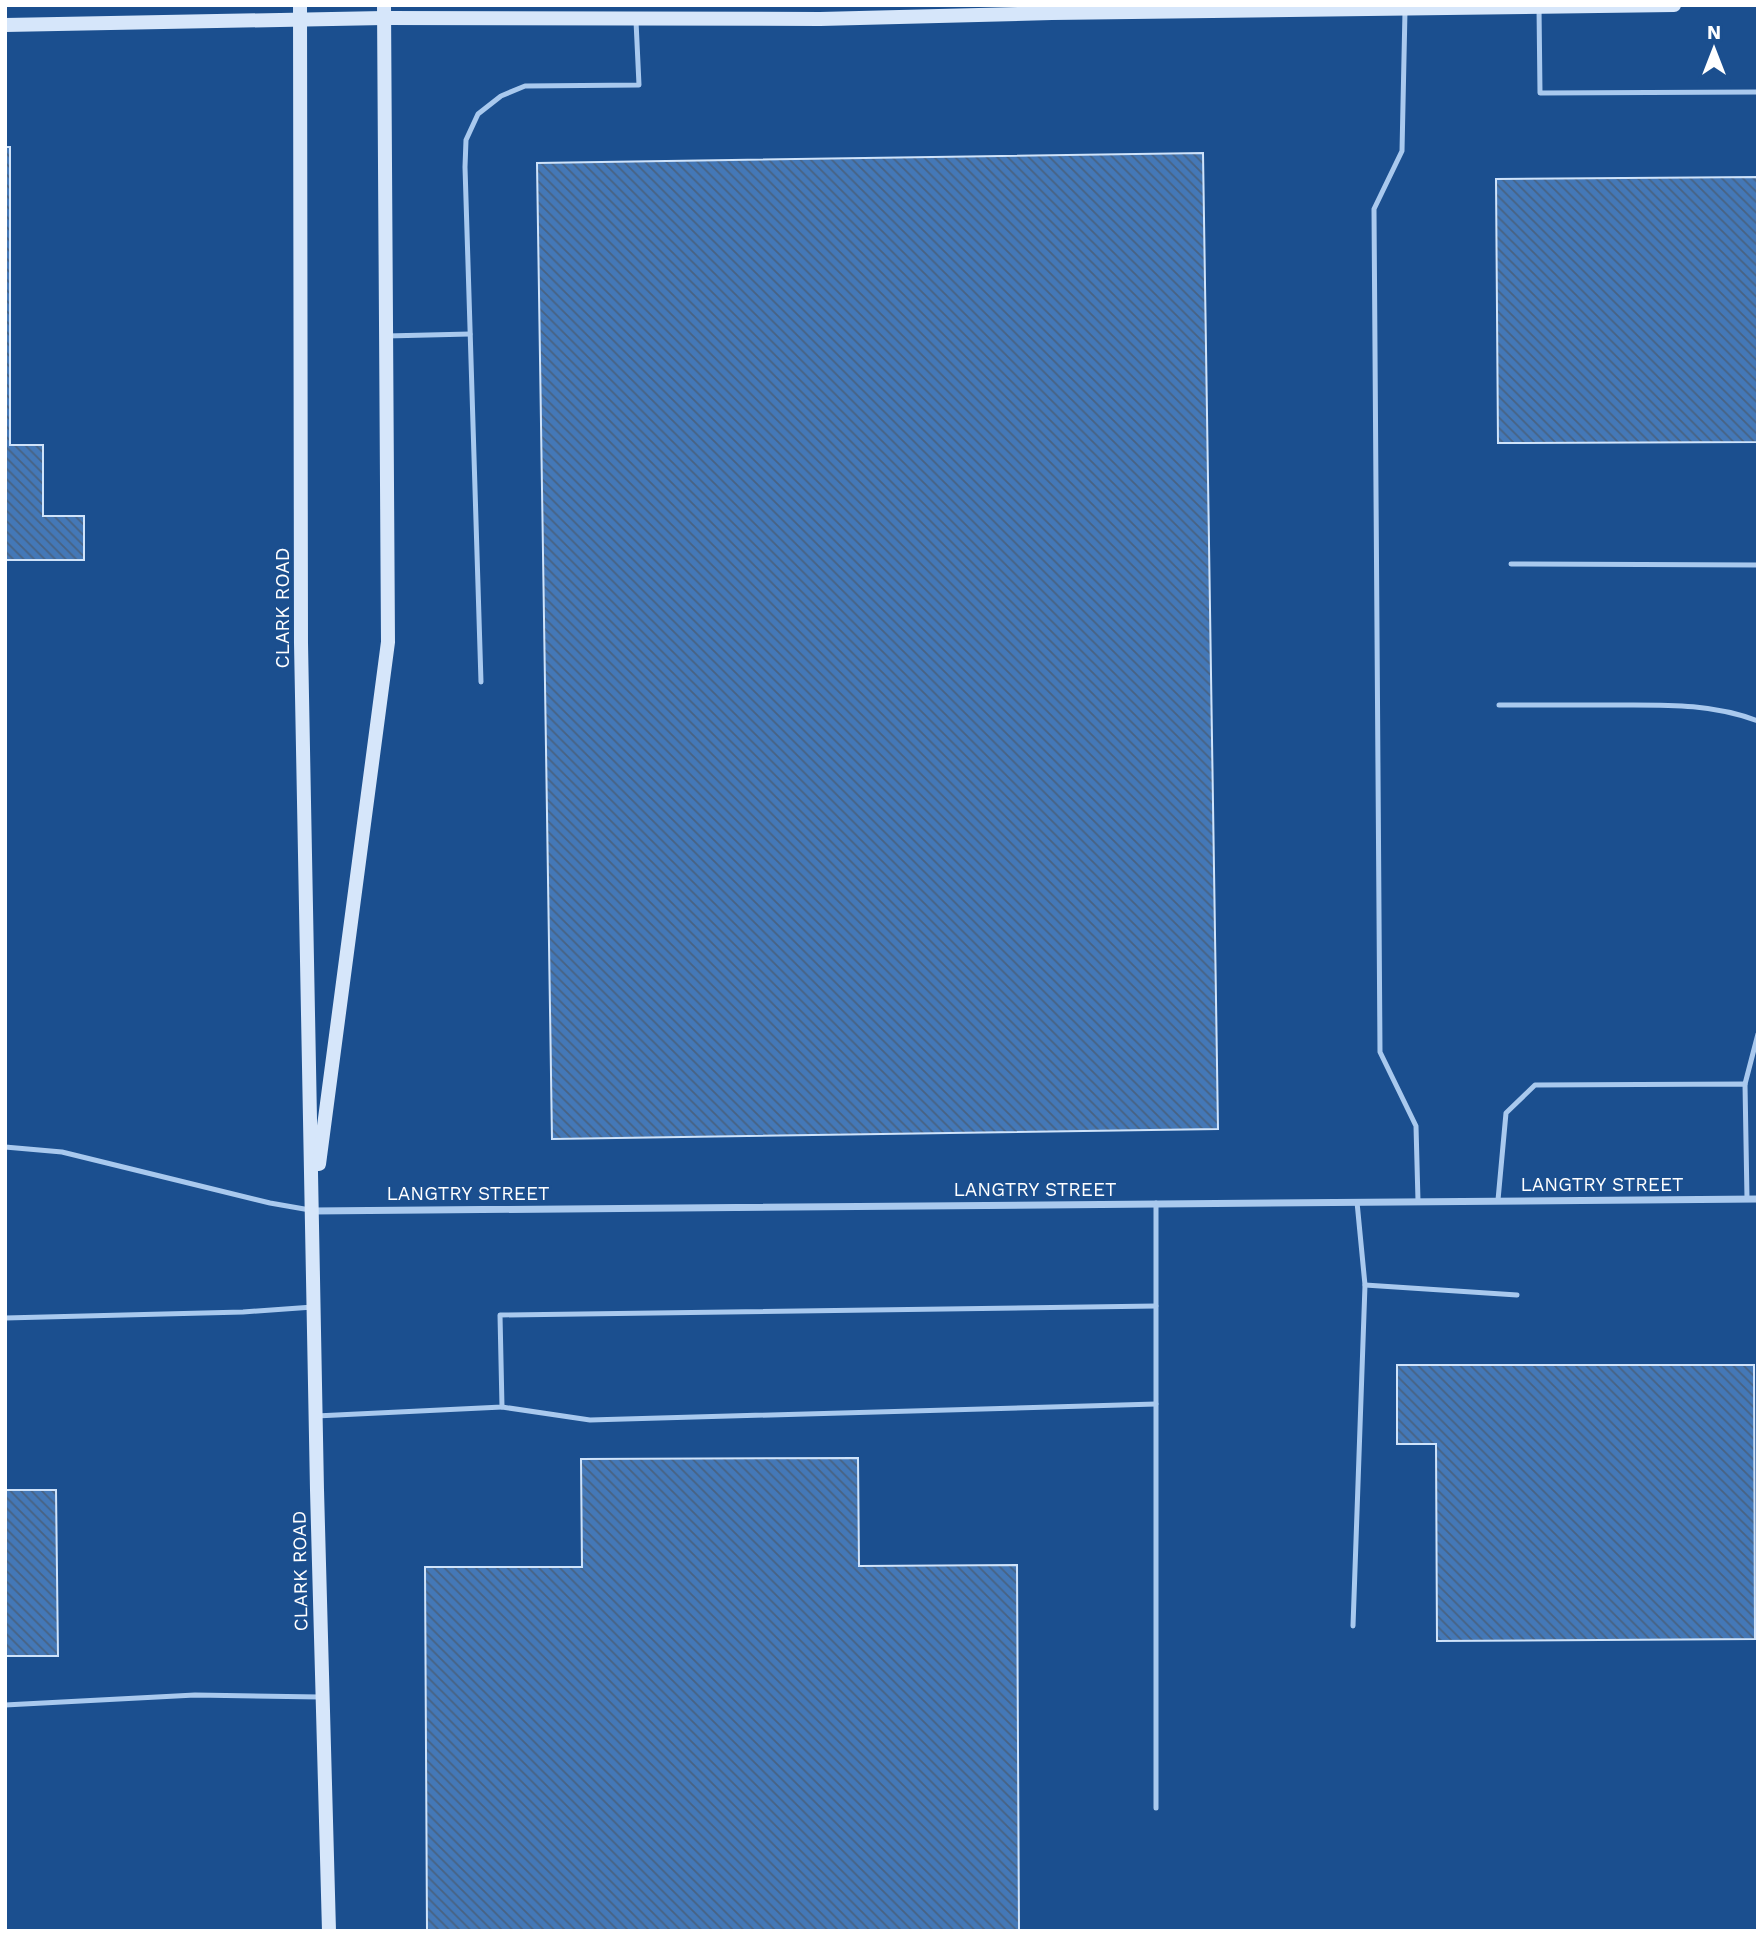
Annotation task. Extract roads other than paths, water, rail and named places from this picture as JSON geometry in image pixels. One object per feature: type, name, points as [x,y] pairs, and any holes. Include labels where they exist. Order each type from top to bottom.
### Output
[{"type":"street","points":[[5,25],[384,11],[636,18],[820,19],[1674,5]]},
{"type":"street","name":"CLARK ROAD","points":[[313,1210],[388,642],[384,11]]},
{"type":"street","name":"CLARK ROAD","points":[[300,13],[301,643],[329,1931]]},
{"type":"street","name":"LANGTRY STREET","points":[[313,1210],[1758,1199]]},
{"type":"lane","points":[[1539,7],[1540,93],[1758,92]]},
{"type":"lane","points":[[1405,9],[1402,151],[1374,209],[1380,1052],[1416,1126],[1418,1201]]},
{"type":"lane","points":[[481,682],[466,140],[478,114],[501,96],[524,86],[639,85],[636,18]]},
{"type":"lane","points":[[386,336],[470,334]]},
{"type":"lane","points":[[1511,564],[1758,565]]},
{"type":"lane","points":[[1499,705],[1674,705],[1738,713],[1758,721]]},
{"type":"lane","points":[[1747,1199],[1745,1084],[1758,1034]]},
{"type":"lane","points":[[1497,1200],[1506,1113],[1535,1085],[1745,1084]]},
{"type":"lane","points":[[5,1147],[62,1152],[270,1203],[313,1210]]},
{"type":"lane","points":[[1353,1626],[1365,1285],[1357,1202]]},
{"type":"lane","points":[[1156,1203],[1156,1808]]},
{"type":"lane","points":[[1365,1285],[1517,1295]]},
{"type":"lane","points":[[502,1407],[500,1315],[1156,1306]]},
{"type":"lane","points":[[5,1318],[243,1312],[314,1307]]},
{"type":"lane","points":[[316,1416],[502,1407],[590,1420],[1156,1404]]},
{"type":"lane","points":[[5,1705],[195,1695],[323,1697]]}]
